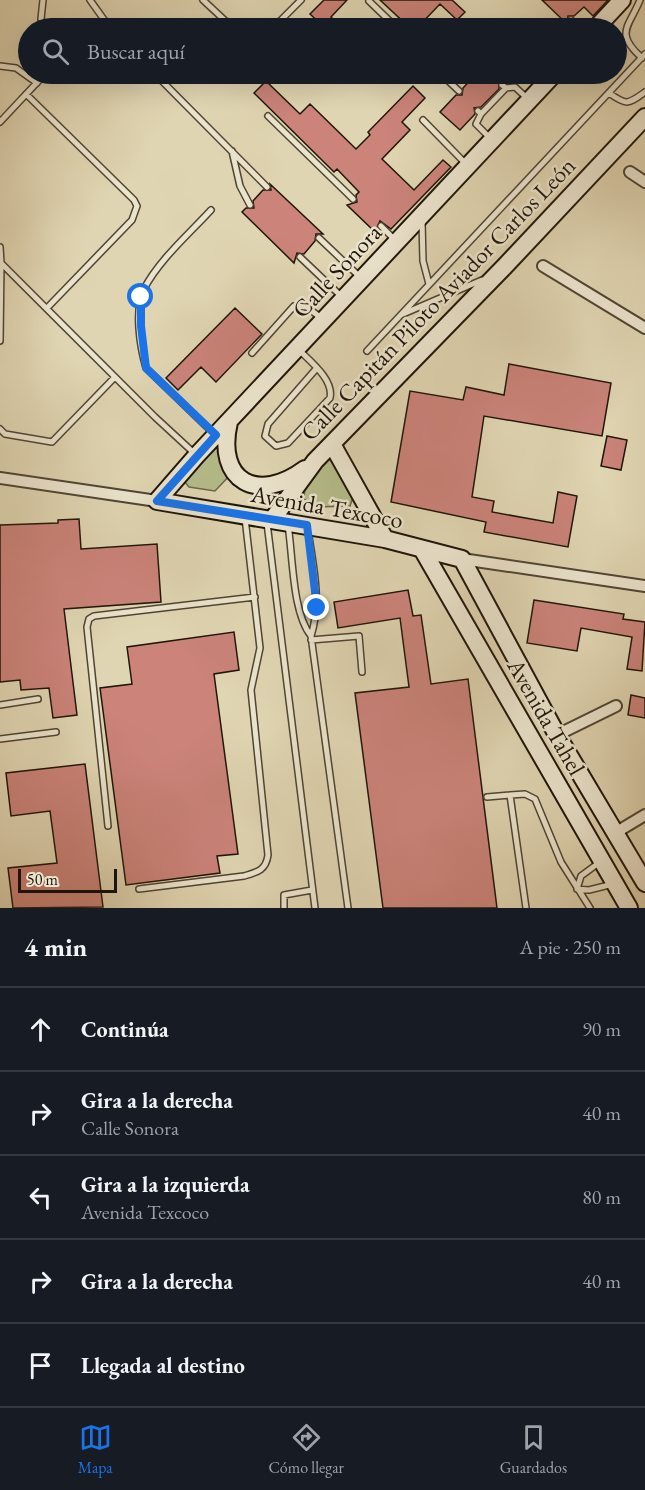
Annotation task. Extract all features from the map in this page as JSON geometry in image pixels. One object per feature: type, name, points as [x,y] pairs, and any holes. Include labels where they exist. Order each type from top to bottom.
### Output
[{"type":"street","points":[[605,18],[622,0]]},
{"type":"street","name":"Calle Sonora","points":[[157,501],[197,455],[544,84]]},
{"type":"street","name":"Calle Capitán Piloto Aviador Carlos León","points":[[276,521],[315,461],[505,266],[645,117]]},
{"type":"street","points":[[630,172],[645,182]]},
{"type":"street","points":[[543,266],[645,328]]},
{"type":"street","points":[[229,421],[225,440],[226,460],[242,478],[254,485],[275,486],[315,461]]},
{"type":"street","points":[[332,444],[385,539]]},
{"type":"street","name":"Avenida Texcoco","points":[[0,477],[307,525],[385,539],[462,559],[645,586]]},
{"type":"street","name":"Avenida Tahel","points":[[422,549],[629,908]]},
{"type":"street","name":"Avenida Tahel","points":[[462,559],[558,735],[645,883]]},
{"type":"street","points":[[558,735],[616,706]]},
{"type":"street","points":[[615,833],[645,815]]},
{"type":"lane","points":[[41,18],[43,0]]},
{"type":"lane","points":[[90,0],[103,18]]},
{"type":"lane","points":[[203,0],[222,18]]},
{"type":"lane","points":[[283,18],[301,0]]},
{"type":"lane","points":[[627,23],[640,0]]},
{"type":"lane","points":[[369,1],[387,18]]},
{"type":"lane","points":[[627,42],[643,56],[627,73]]},
{"type":"lane","points":[[0,66],[18,69]]},
{"type":"lane","points":[[2,118],[35,84]]},
{"type":"lane","points":[[165,84],[232,149],[267,187]]},
{"type":"lane","points":[[451,84],[459,92]]},
{"type":"lane","points":[[367,351],[617,84]]},
{"type":"lane","points":[[492,140],[476,124],[479,112],[504,87],[515,87],[529,100]]},
{"type":"lane","points":[[609,93],[627,103],[634,102],[645,92]]},
{"type":"lane","points":[[26,94],[121,186],[136,206],[132,220],[47,308]]},
{"type":"lane","points":[[268,116],[353,199]]},
{"type":"lane","points":[[423,120],[467,165]]},
{"type":"lane","points":[[232,149],[240,186],[250,204]]},
{"type":"lane","points":[[211,210],[155,273],[144,289],[140,308],[146,368],[216,435]]},
{"type":"lane","points":[[423,213],[421,228],[423,261],[429,284]]},
{"type":"lane","points":[[381,226],[397,242]]},
{"type":"lane","points":[[319,238],[362,279]]},
{"type":"lane","points":[[0,248],[0,341]]},
{"type":"lane","points":[[300,257],[344,298]]},
{"type":"lane","points":[[1,263],[197,455]]},
{"type":"lane","points":[[401,315],[478,282],[505,266]]},
{"type":"lane","points":[[252,353],[294,306],[306,307],[323,320]]},
{"type":"lane","points":[[298,349],[316,369],[330,386],[330,398],[288,443],[276,446],[265,436],[267,424],[316,369]]},
{"type":"lane","points":[[0,429],[5,434],[52,441],[115,377]]},
{"type":"lane","points":[[139,889],[244,876],[258,873],[267,863],[251,690],[260,648],[244,516]]},
{"type":"lane","points":[[276,521],[303,626],[311,638]]},
{"type":"lane","points":[[276,521],[315,908]]},
{"type":"lane","points":[[307,525],[317,595],[316,621],[311,638],[348,908]]},
{"type":"lane","points":[[108,826],[87,627],[89,620],[94,616],[255,597]]},
{"type":"lane","points":[[311,638],[358,636],[362,672]]},
{"type":"lane","points":[[0,705],[38,699]]},
{"type":"lane","points":[[0,739],[56,732]]},
{"type":"lane","points":[[487,797],[525,794],[536,799],[561,862],[590,908]]},
{"type":"lane","points":[[510,795],[525,908]]},
{"type":"lane","points":[[577,889],[581,876],[601,861]]},
{"type":"lane","points":[[577,889],[589,890],[614,883]]},
{"type":"lane","points":[[284,908],[284,895],[312,890]]},
{"type":"green space","points":[[217,446],[231,474],[215,491],[189,487],[184,481]]},
{"type":"green space","points":[[330,457],[353,497],[350,506],[315,507],[304,499],[305,485]]},
{"type":"building","points":[[324,0],[347,0],[332,18],[314,18],[310,14]]},
{"type":"building","points":[[380,0],[452,0],[465,12],[459,18],[455,18],[440,4],[427,18],[399,18]]},
{"type":"building","points":[[542,0],[608,0],[593,16],[584,7],[574,16],[561,18]]},
{"type":"building","points":[[263,84],[269,84],[300,114],[310,104],[356,149],[370,135],[368,132],[413,86],[425,98],[402,122],[410,130],[382,159],[414,190],[443,160],[451,167],[391,229],[380,221],[375,232],[347,205],[357,202],[356,195],[359,192],[337,169],[334,172],[254,93]]},
{"type":"building","points":[[467,84],[499,84],[499,89],[481,107],[474,108],[475,114],[460,130],[440,112],[456,95],[462,95],[463,88]]},
{"type":"building","points":[[270,184],[323,234],[316,234],[315,241],[304,254],[297,253],[294,263],[242,212],[246,208],[254,208],[253,201],[263,190],[271,190]]},
{"type":"building","points":[[235,308],[262,334],[216,382],[201,367],[178,390],[166,378]]},
{"type":"building","points":[[509,364],[611,383],[602,436],[484,416],[472,497],[494,501],[492,512],[553,523],[558,492],[577,496],[568,547],[484,532],[486,522],[391,502],[410,391],[463,400],[466,387],[504,395]]},
{"type":"building","points":[[607,436],[627,440],[621,470],[601,466]]},
{"type":"building","points":[[79,519],[81,549],[157,544],[161,602],[64,609],[77,715],[53,718],[49,688],[21,690],[20,680],[0,682],[0,525],[58,523],[58,520]]},
{"type":"building","points":[[408,590],[413,616],[421,615],[431,684],[468,679],[497,908],[383,908],[355,693],[409,687],[400,618],[338,628],[334,602]]},
{"type":"building","points":[[534,600],[624,614],[623,619],[645,622],[642,671],[627,669],[632,637],[581,628],[577,651],[527,643]]},
{"type":"building","points":[[234,632],[239,670],[214,674],[238,854],[217,856],[220,873],[126,885],[100,688],[132,684],[127,647]]},
{"type":"building","points":[[631,695],[645,698],[645,718],[628,715]]},
{"type":"building","points":[[85,764],[103,907],[13,908],[8,868],[57,863],[50,811],[11,816],[6,773]]},
{"type":"route","points":[[141,297],[141,326],[146,368],[154,379],[216,435],[157,501],[307,525],[314,565],[317,608]]}]
